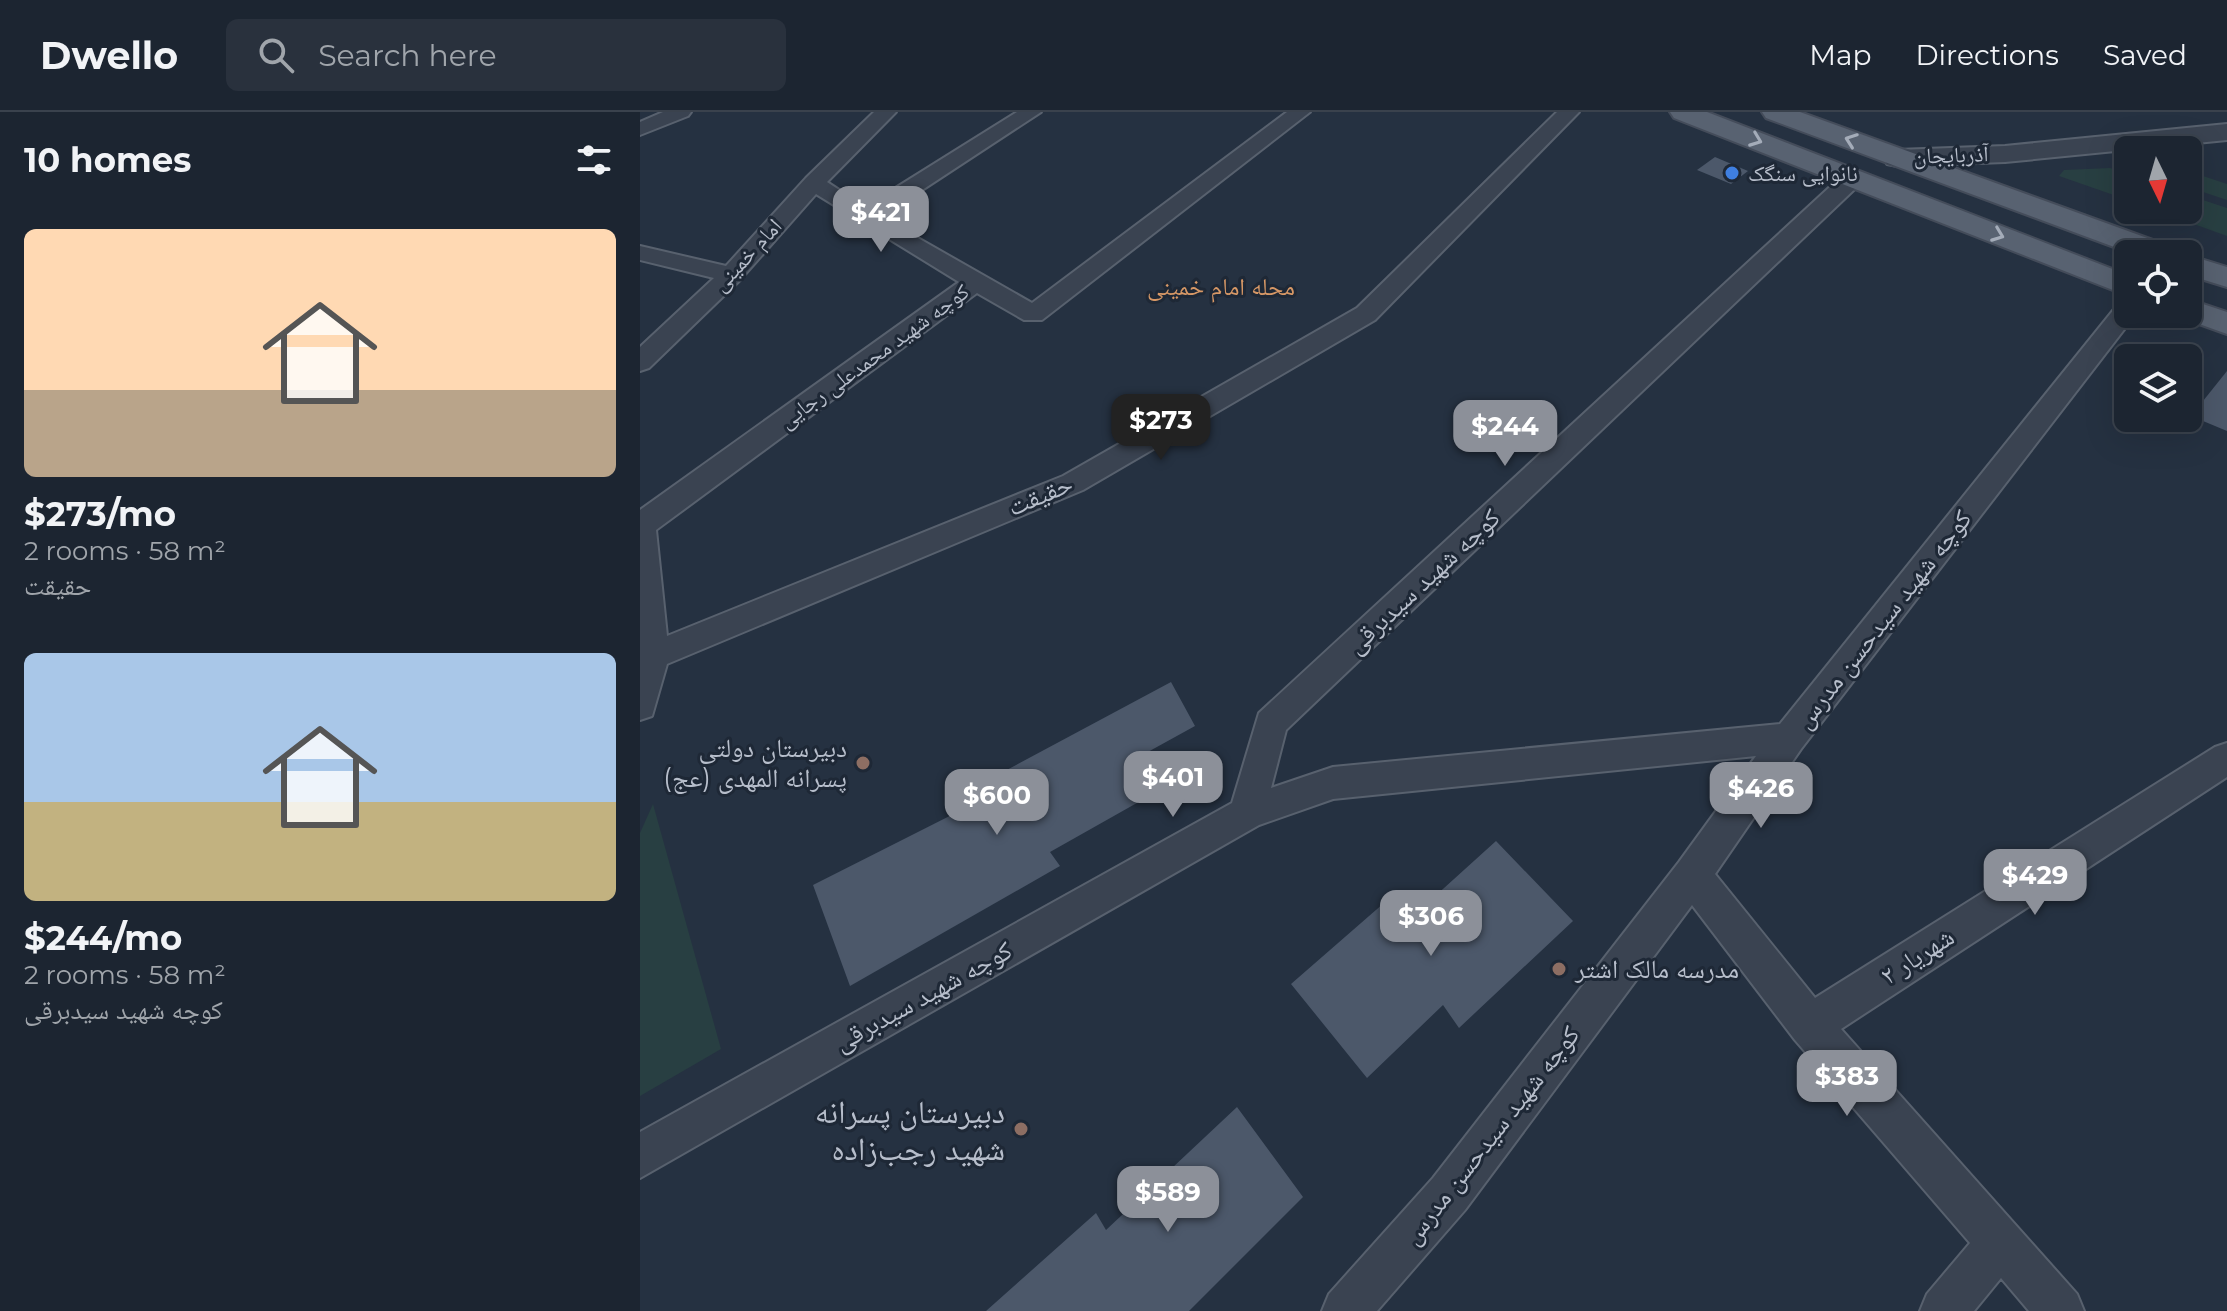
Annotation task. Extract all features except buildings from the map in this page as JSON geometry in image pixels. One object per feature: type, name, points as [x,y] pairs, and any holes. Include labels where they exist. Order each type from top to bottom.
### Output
[{"type":"main road","points":[[1683,112],[2114,281]]},
{"type":"main road","points":[[1775,112],[2122,240]]},
{"type":"main road","points":[[2202,269],[2227,278]]},
{"type":"main road","points":[[2202,314],[2227,324]]},
{"type":"street","points":[[640,129],[681,112]]},
{"type":"street","name":"امام خمینی","points":[[640,362],[731,275],[814,183],[886,112]]},
{"type":"street","points":[[865,217],[1031,112]]},
{"type":"street","name":"کوچه شهید محمدعلی رجایی","points":[[641,523],[976,282],[1033,314],[1300,112]]},
{"type":"street","name":"حقیقت","points":[[653,656],[1073,483],[1366,314],[1569,112]]},
{"type":"street","name":"آذربایجان","points":[[1897,158],[2005,154],[2227,132]]},
{"type":"street","points":[[1996,194],[1997,166],[2005,154]]},
{"type":"street","name":"کوچه شهید سیدبرقی","points":[[1247,813],[1271,723],[1853,178]]},
{"type":"street","points":[[814,183],[865,217],[976,282]]},
{"type":"street","points":[[640,253],[731,275]]},
{"type":"street","name":"کوچه شهید سیدحسن مدرس","points":[[1346,1311],[1449,1194],[1692,875],[1789,738],[2114,326]]},
{"type":"street","points":[[640,706],[653,656],[641,523]]},
{"type":"street","name":"کوچه شهید سیدبرقی","points":[[640,1156],[1247,813],[1333,783],[1789,738]]},
{"type":"street","name":"شهریار ۲","points":[[1810,1025],[2227,758]]},
{"type":"street","points":[[1692,875],[1810,1025],[2060,1311]]},
{"type":"street","points":[[1944,1311],[1999,1244]]},
{"type":"green space","points":[[2114,169],[2114,195],[2059,176],[2064,170]]},
{"type":"green space","points":[[2202,176],[2227,184],[2227,200],[2202,192]]},
{"type":"green space","points":[[2202,200],[2227,208],[2227,236],[2194,224],[2202,224]]},
{"type":"green space","points":[[653,804],[721,1049],[640,1096],[640,833]]},
{"type":"place","name":"نانوایی سنگک","points":[[1732,173]]},
{"type":"place","name":"دبیرستان دولتی پسرانه المهدی (عج)","points":[[863,763]]},
{"type":"place","name":"مدرسه مالک اشتر","points":[[1559,969]]},
{"type":"place","name":"دبیرستان پسرانه شهید رجب‌زاده","points":[[1021,1129]]},
{"type":"district","name":"محله امام خمینی","points":[[1221,286]]}]
